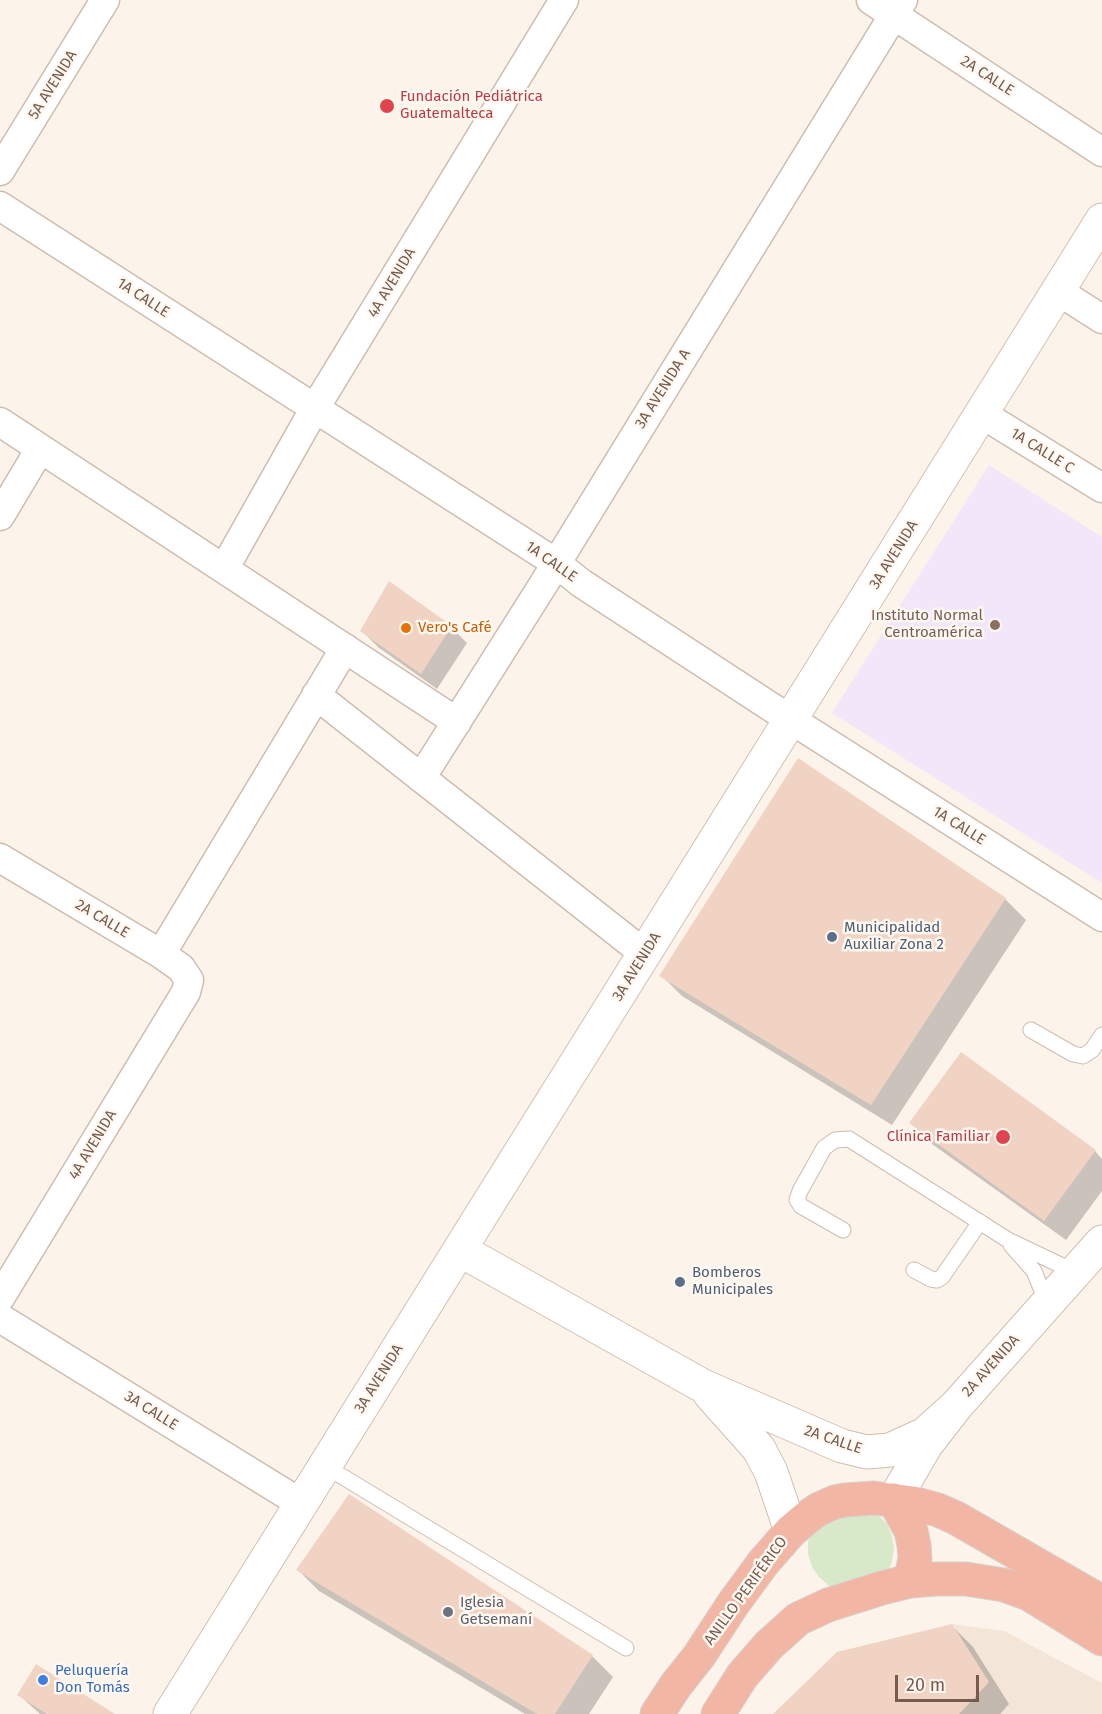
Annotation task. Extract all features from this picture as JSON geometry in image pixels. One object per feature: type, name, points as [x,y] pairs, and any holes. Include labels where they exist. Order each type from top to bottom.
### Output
[{"type":"highway","name":"ANILLO PERIFÉRICO","points":[[657,1714],[733,1604],[790,1531],[810,1515],[835,1502],[874,1498],[894,1500]]},
{"type":"highway","points":[[894,1500],[911,1531],[914,1545],[915,1559],[910,1581]]},
{"type":"highway","points":[[894,1500],[921,1505],[956,1518],[1102,1602]]},
{"type":"highway","points":[[718,1714],[742,1676],[769,1645],[798,1619],[828,1605],[910,1581],[966,1579],[1004,1585],[1029,1594],[1102,1639]]},
{"type":"street","name":"5A AVENIDA","points":[[0,171],[105,0]]},
{"type":"street","name":"4A AVENIDA","points":[[224,568],[315,408],[564,0]]},
{"type":"street","name":"2A CALLE","points":[[889,5],[1102,152]]},
{"type":"street","name":"3A AVENIDA A","points":[[421,778],[556,563],[889,5]]},
{"type":"street","name":"1A CALLE","points":[[0,206],[556,563],[581,583],[791,719],[1102,917]]},
{"type":"street","name":"3A AVENIDA","points":[[170,1714],[1102,220]]},
{"type":"street","points":[[1058,291],[1102,320]]},
{"type":"street","name":"1A CALLE C","points":[[982,414],[1102,488]]},
{"type":"street","points":[[0,422],[457,722]]},
{"type":"street","points":[[0,516],[40,449]]},
{"type":"street","points":[[161,954],[345,648]]},
{"type":"street","points":[[316,695],[645,954]]},
{"type":"street","name":"2A CALLE","points":[[0,858],[181,968],[189,980],[186,992]]},
{"type":"street","name":"4A AVENIDA","points":[[0,1298],[186,992]]},
{"type":"street","name":"2A AVENIDA","points":[[894,1500],[926,1445],[957,1405],[1102,1242]]},
{"type":"street","name":"2A CALLE","points":[[460,1250],[703,1386],[823,1439],[867,1452],[890,1450],[925,1434],[957,1405]]},
{"type":"street","name":"3A CALLE","points":[[0,1318],[302,1504]]},
{"type":"street","name":"2A CALLE","points":[[703,1386],[759,1449],[771,1472],[790,1531]]},
{"type":"street","points":[[675,1714],[699,1656]]},
{"type":"lane","points":[[1031,1030],[1073,1054],[1083,1056],[1092,1050],[1102,1035]]},
{"type":"lane","points":[[843,1230],[801,1206],[797,1200],[824,1148],[836,1140],[849,1139],[1008,1240],[1075,1272]]},
{"type":"lane","points":[[915,1270],[931,1279],[937,1280],[942,1277],[980,1222]]},
{"type":"lane","points":[[1008,1240],[1034,1271],[1047,1303]]},
{"type":"lane","points":[[325,1466],[626,1648]]},
{"type":"shaded area","name":"Instituto Normal Centroamérica","points":[[989,465],[1102,537],[1102,883],[832,713]]},
{"type":"shaded area","points":[[952,1624],[1004,1631],[1102,1683],[1102,1714],[959,1714],[989,1682]]},
{"type":"green space","points":[[829,1511],[878,1515],[887,1524],[894,1549],[887,1573],[841,1590],[829,1586],[819,1577],[812,1567],[808,1554],[808,1542],[812,1529]]},
{"type":"building","name":"Vero's Café","points":[[389,581],[452,626],[421,674],[360,631]]},
{"type":"building","name":"Municipalidad Auxiliar Zona 2","points":[[798,758],[1006,898],[871,1105],[659,976]]},
{"type":"building","name":"Clínica Familiar","points":[[961,1052],[1096,1150],[1044,1221],[909,1123]]},
{"type":"building","name":"Iglesia Getsemaní","points":[[349,1494],[593,1655],[555,1714],[537,1714],[296,1570]]},
{"type":"building","points":[[952,1624],[989,1682],[959,1714],[773,1714],[837,1652]]},
{"type":"building","name":"Peluquería Don Tomás","points":[[36,1664],[115,1714],[47,1714],[17,1695]]},
{"type":"place","name":"Fundación Pediátrica Guatemalteca","points":[[387,106]]},
{"type":"place","name":"Instituto Normal Centroamérica","points":[[995,625]]},
{"type":"place","name":"Vero's Café","points":[[406,628]]},
{"type":"place","name":"Municipalidad Auxiliar Zona 2","points":[[832,937]]},
{"type":"place","name":"Clínica Familiar","points":[[1003,1137]]},
{"type":"place","name":"Bomberos Municipales","points":[[680,1282]]},
{"type":"place","name":"Iglesia Getsemaní","points":[[448,1612]]},
{"type":"place","name":"Peluquería Don Tomás","points":[[43,1680]]}]
